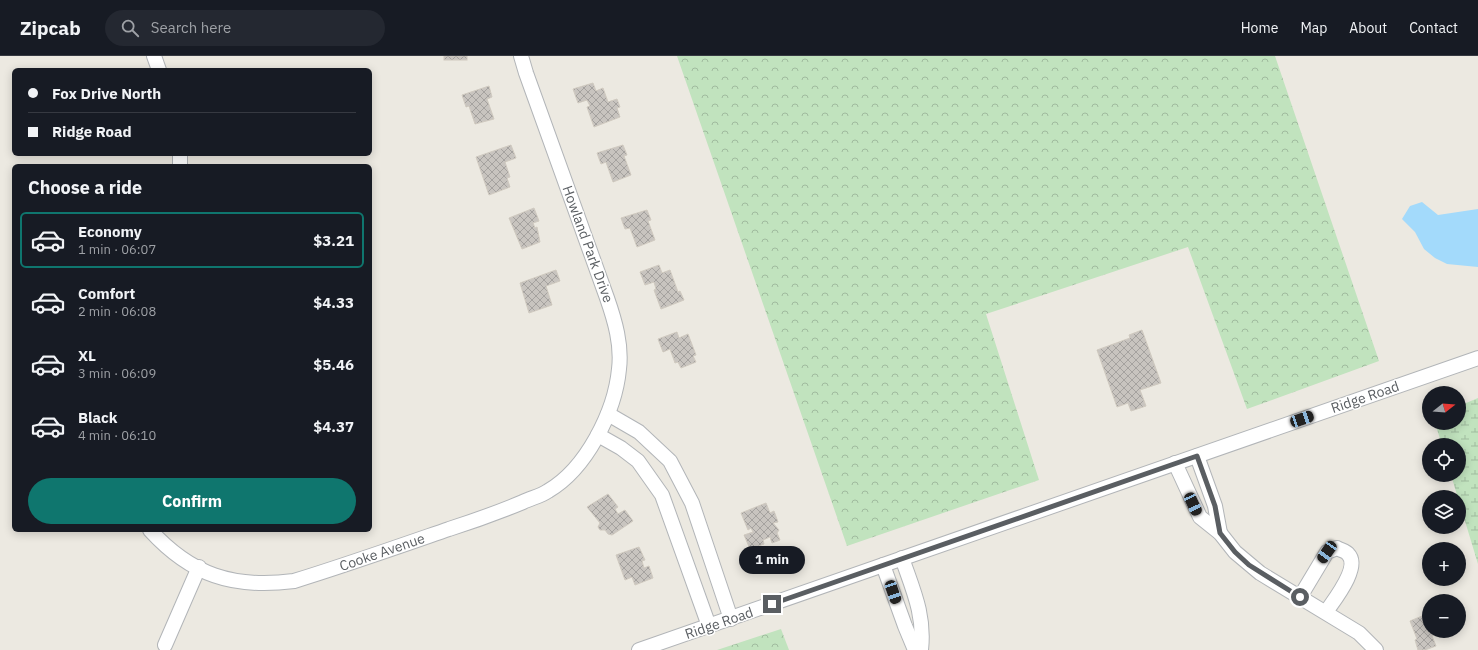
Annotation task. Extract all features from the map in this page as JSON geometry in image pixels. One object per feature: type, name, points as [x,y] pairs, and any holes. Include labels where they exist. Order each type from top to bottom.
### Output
[{"type":"street","points":[[154,56],[158,68]]},
{"type":"street","name":"Howland Park Drive","points":[[521,56],[526,74],[613,315],[618,333],[619,370],[608,414],[598,435]]},
{"type":"street","name":"Ridge Road","points":[[639,650],[1478,358]]},
{"type":"street","points":[[608,414],[639,432],[670,461],[692,503],[731,619]]},
{"type":"street","points":[[598,435],[621,448],[638,461],[662,495],[709,626]]},
{"type":"street","name":"Cooke Avenue","points":[[152,532],[174,553],[217,577],[238,583],[268,585],[294,581],[495,514],[548,491],[566,477],[582,460],[598,435]]},
{"type":"street","points":[[1197,456],[1215,506],[1220,533]]},
{"type":"street","points":[[1175,464],[1200,517],[1220,533],[1235,552],[1249,565],[1359,633],[1376,650]]},
{"type":"street","points":[[1300,597],[1327,552],[1337,548],[1348,554],[1353,563],[1351,573],[1326,612]]},
{"type":"street","points":[[902,558],[920,608],[923,634],[921,650]]},
{"type":"street","points":[[883,565],[905,626],[916,650]]},
{"type":"street","points":[[165,645],[199,567]]},
{"type":"green space","points":[[677,56],[1275,56],[1379,361],[1247,409],[1188,247],[986,314],[1039,480],[847,546]]},
{"type":"green space","points":[[1478,398],[1478,564],[1466,524],[1466,490],[1456,490],[1453,482],[1466,482],[1466,438],[1440,438],[1437,430],[1466,430],[1466,403]]},
{"type":"green space","points":[[781,629],[789,650],[717,650]]},
{"type":"water","points":[[1422,202],[1438,215],[1478,209],[1478,267],[1447,264],[1435,258],[1424,249],[1415,232],[1402,219],[1410,206]]},
{"type":"building","points":[[444,56],[467,56],[467,60],[444,60]]},
{"type":"building","points":[[593,83],[596,91],[603,88],[608,102],[617,99],[620,107],[617,108],[620,117],[594,127],[587,107],[590,106],[587,100],[578,103],[573,89]]},
{"type":"building","points":[[489,86],[492,97],[487,99],[494,119],[475,124],[469,106],[466,107],[462,95]]},
{"type":"building","points":[[511,145],[516,158],[505,162],[510,177],[507,178],[510,187],[489,195],[476,157]]},
{"type":"building","points":[[623,145],[627,155],[624,156],[631,175],[613,182],[606,162],[601,164],[597,153]]},
{"type":"building","points":[[534,208],[539,221],[533,223],[535,228],[537,227],[540,242],[522,249],[509,218]]},
{"type":"building","points":[[647,210],[651,220],[648,221],[655,240],[637,247],[630,228],[625,229],[621,218]]},
{"type":"building","points":[[659,265],[662,273],[670,270],[678,292],[680,291],[684,300],[661,309],[654,290],[656,289],[654,282],[645,285],[640,272]]},
{"type":"building","points":[[556,270],[560,281],[546,286],[552,305],[529,313],[520,283]]},
{"type":"building","points":[[1142,330],[1161,383],[1140,390],[1146,406],[1131,411],[1128,403],[1117,407],[1097,350],[1130,338],[1129,335]]},
{"type":"building","points":[[677,332],[679,338],[688,334],[696,355],[693,356],[696,362],[681,368],[678,362],[675,363],[670,349],[663,352],[658,339]]},
{"type":"building","points":[[608,494],[618,507],[615,509],[618,514],[625,510],[633,521],[612,535],[608,534],[605,530],[600,530],[598,527],[600,523],[587,507]]},
{"type":"building","points":[[766,503],[770,513],[774,511],[778,522],[773,523],[779,530],[777,533],[780,540],[772,543],[770,537],[763,540],[764,544],[750,549],[744,535],[753,532],[751,528],[748,530],[741,513]]},
{"type":"building","points":[[639,547],[645,560],[642,561],[644,568],[649,566],[653,578],[635,585],[632,577],[625,580],[616,555]]},
{"type":"building","points":[[1422,616],[1422,638],[1433,638],[1436,646],[1425,650],[1418,650],[1415,640],[1417,639],[1410,621]]},
{"type":"route","points":[[772,604],[1197,456],[1215,506],[1220,533],[1235,552],[1249,565],[1300,597]]}]
